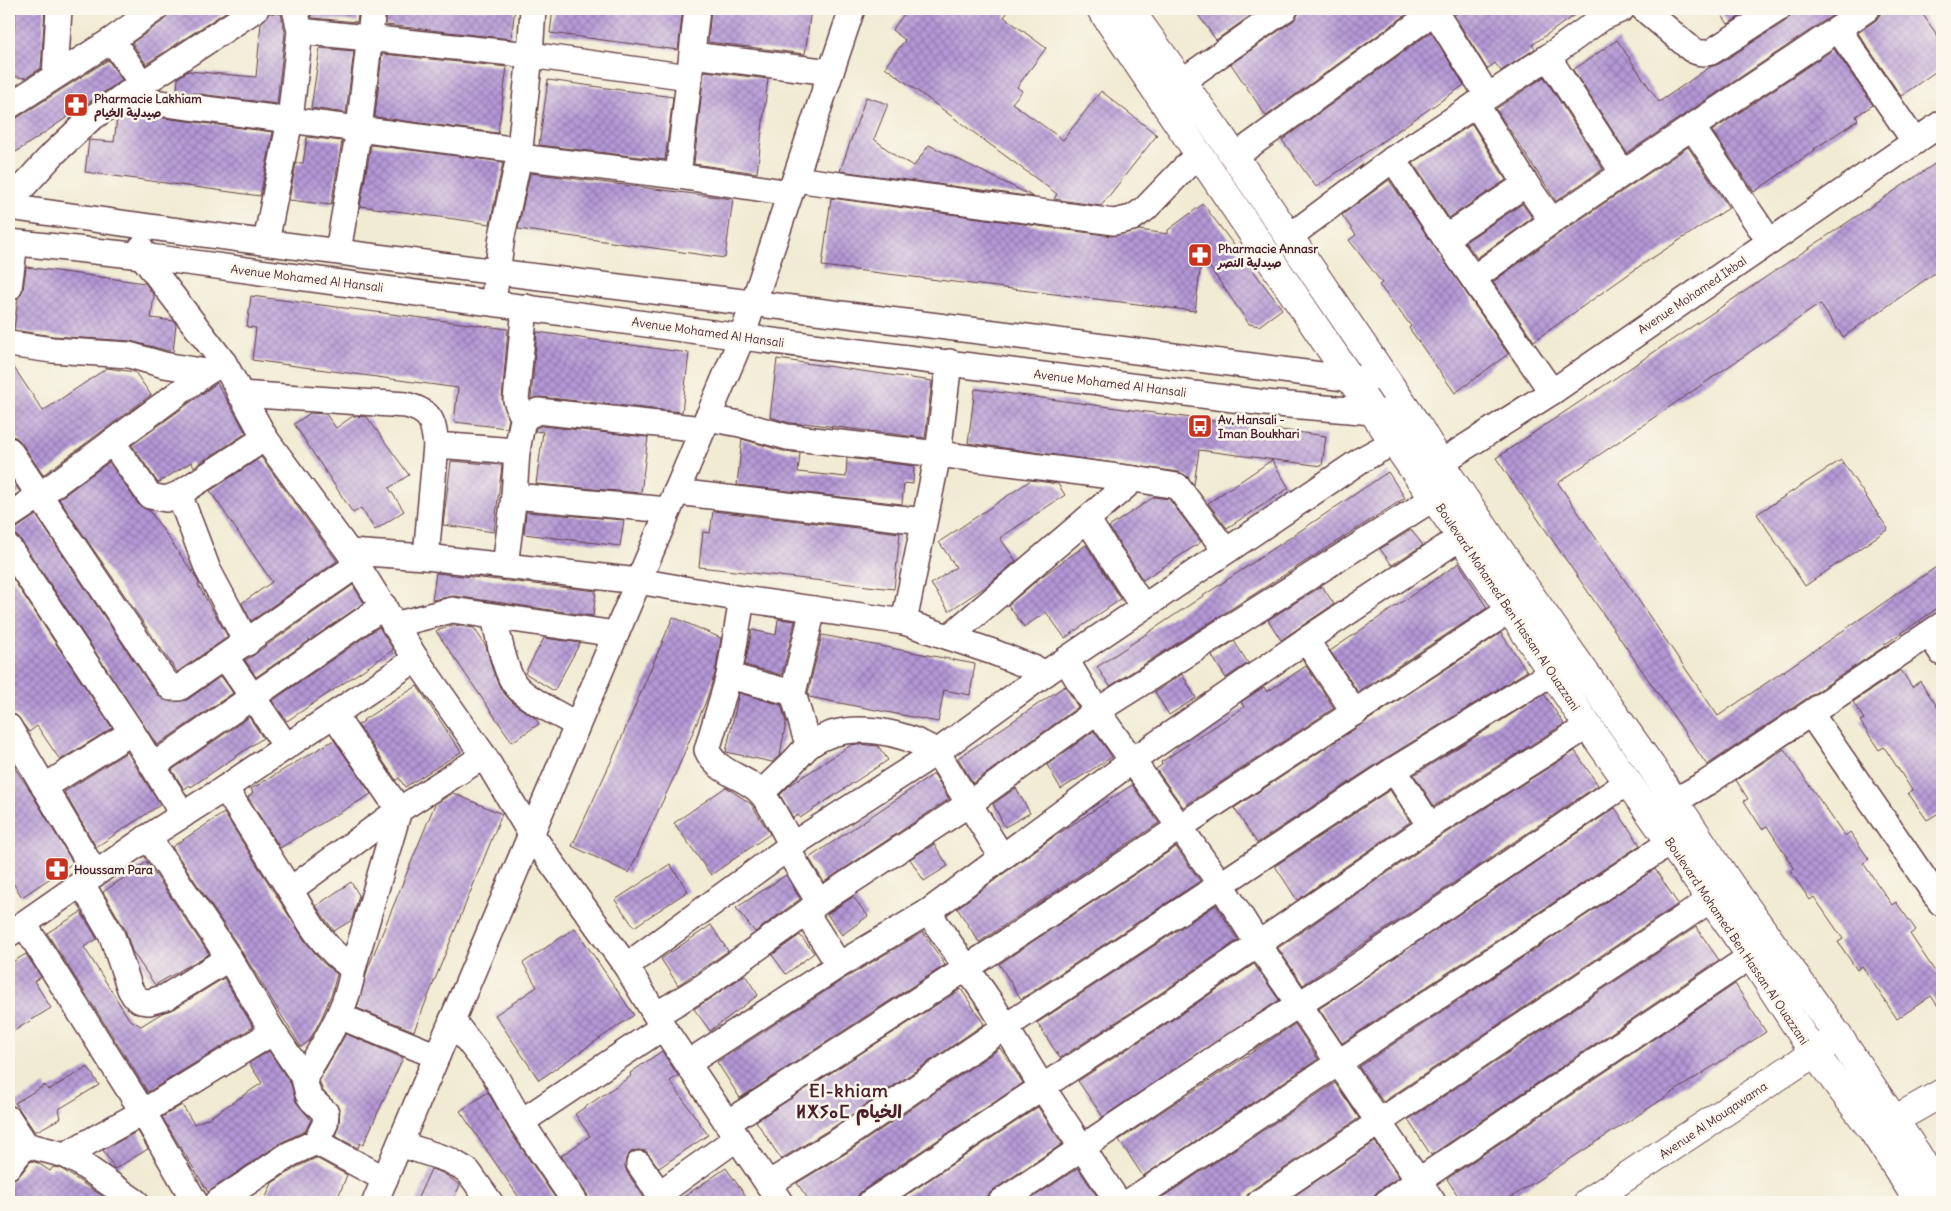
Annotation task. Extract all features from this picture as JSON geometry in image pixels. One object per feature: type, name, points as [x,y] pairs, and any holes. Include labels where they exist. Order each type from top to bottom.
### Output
[{"type":"street","points":[[55,76],[59,9]]},
{"type":"street","points":[[9,106],[112,40],[155,9]]},
{"type":"street","points":[[9,202],[53,154],[90,120],[256,9]]},
{"type":"street","points":[[338,251],[359,129],[373,9]]},
{"type":"street","points":[[492,302],[502,236],[519,154],[533,9]]},
{"type":"street","points":[[678,176],[697,9]]},
{"type":"street","points":[[374,1202],[742,337],[852,9]]},
{"type":"street","name":"Boulevard Mohamed Ben Hassan Al Ouazzani","points":[[1101,9],[1393,442],[1461,537],[1669,843],[1751,956],[1814,1053],[1883,1126],[1917,1154],[1942,1196]]},
{"type":"street","name":"Boulevard Mohamed Ben Hassan Al Ouazzani","points":[[1129,9],[1218,132],[1531,596],[1675,801],[1731,886],[1838,1037],[1919,1202]]},
{"type":"street","points":[[1181,82],[1285,9]]},
{"type":"street","points":[[1644,9],[1691,49],[1697,53],[1704,54],[1711,52],[1778,9]]},
{"type":"street","points":[[1474,278],[1552,221],[1867,9]]},
{"type":"street","points":[[1234,158],[1435,10],[1526,184],[1552,221]]},
{"type":"street","points":[[1289,237],[1393,159],[1548,57],[1607,12]]},
{"type":"street","points":[[266,242],[290,120],[297,20],[369,38],[530,55],[690,66],[831,72]]},
{"type":"street","points":[[1838,29],[1914,142]]},
{"type":"street","points":[[112,40],[142,84]]},
{"type":"street","points":[[1548,57],[1623,173]]},
{"type":"street","points":[[121,98],[359,129],[678,176],[793,186],[1114,222],[1132,218],[1145,209],[1198,154]]},
{"type":"street","name":"Avenue Mohamed Ikbal","points":[[1440,463],[1552,392],[1942,124]]},
{"type":"street","points":[[1692,127],[1770,242]]},
{"type":"street","points":[[1393,159],[1445,238],[1552,392]]},
{"type":"street","points":[[1445,238],[1526,184]]},
{"type":"street","points":[[9,207],[138,226],[497,273],[753,303],[1352,379],[1384,377]]},
{"type":"street","points":[[138,226],[142,256],[216,367],[240,394],[266,438],[353,559],[416,659],[484,756],[531,834],[626,966],[659,1021],[774,1193],[840,1140],[1005,1027],[1394,770],[1552,672]]},
{"type":"street","points":[[9,288],[12,242]]},
{"type":"street","name":"Avenue Mohamed Al Hansali","points":[[12,242],[142,256],[526,306],[742,337],[1265,403],[1373,412],[1414,420]]},
{"type":"street","points":[[526,306],[516,400],[520,411],[526,416]]},
{"type":"street","points":[[9,344],[52,350],[129,355],[164,365],[216,367]]},
{"type":"street","points":[[904,622],[938,454],[949,362]]},
{"type":"street","points":[[9,516],[216,367]]},
{"type":"street","points":[[240,394],[406,405],[415,407],[428,415],[432,420],[436,445],[426,557]]},
{"type":"street","points":[[505,566],[514,496],[517,451],[522,424],[526,416],[538,411],[705,424],[787,437],[938,454],[1177,486],[1226,551]]},
{"type":"street","points":[[626,966],[790,847],[937,752],[1046,673],[1143,607],[1361,460],[1393,442],[1414,420]]},
{"type":"street","points":[[112,442],[150,496],[166,499],[179,494],[266,438]]},
{"type":"street","points":[[436,445],[517,451]]},
{"type":"street","points":[[9,450],[162,678],[171,688],[179,688],[226,658],[353,559],[426,557],[638,581],[742,599],[904,622],[949,636],[1046,673]]},
{"type":"street","points":[[949,636],[1134,479]]},
{"type":"street","points":[[179,494],[208,570],[247,643]]},
{"type":"street","points":[[514,496],[672,501],[924,521]]},
{"type":"street","points":[[521,1122],[812,908],[970,803],[1097,711],[1434,498]]},
{"type":"street","points":[[1087,519],[1143,607]]},
{"type":"street","points":[[688,1063],[839,965],[928,912],[1132,761],[1306,640],[1461,537]]},
{"type":"street","points":[[9,548],[132,732],[183,816]]},
{"type":"street","points":[[742,599],[729,676],[707,750],[718,765],[761,793],[790,847],[812,908],[839,965]]},
{"type":"street","points":[[812,744],[805,734],[793,693],[813,609]]},
{"type":"street","points":[[154,766],[254,698],[389,616],[452,610],[616,634]]},
{"type":"street","points":[[639,1164],[662,1198],[732,1131],[887,1021],[1510,610]]},
{"type":"street","points":[[494,617],[503,653],[517,687],[528,696],[577,725]]},
{"type":"street","points":[[1675,801],[1708,782],[1811,714],[1938,638]]},
{"type":"street","points":[[1306,640],[1355,713]]},
{"type":"street","points":[[226,658],[286,746]]},
{"type":"street","points":[[195,1202],[143,1112],[13,930],[148,837],[183,816],[416,659]]},
{"type":"street","points":[[1066,660],[1097,711],[1221,885],[1258,944],[1300,1003],[1433,1202]]},
{"type":"street","points":[[729,676],[793,693]]},
{"type":"street","points":[[1811,714],[1941,903]]},
{"type":"street","points":[[334,715],[399,810]]},
{"type":"street","points":[[871,1202],[1042,1087],[1166,1007],[1430,826],[1588,726]]},
{"type":"street","points":[[9,727],[44,787],[88,878],[135,998],[149,1002],[166,997],[229,958]]},
{"type":"street","points":[[761,793],[812,744],[843,731],[871,731],[896,734],[919,741],[937,752],[1002,857]]},
{"type":"street","points":[[44,787],[132,732]]},
{"type":"street","points":[[290,890],[399,810],[484,756]]},
{"type":"street","points":[[1394,770],[1430,826]]},
{"type":"street","points":[[1001,1202],[1344,975],[1628,782]]},
{"type":"street","points":[[225,788],[318,936],[340,960],[353,968]]},
{"type":"street","points":[[304,1078],[339,1016],[351,985],[353,968],[399,810]]},
{"type":"street","points":[[148,837],[229,958],[273,1032],[304,1078],[308,1094],[326,1113],[325,1124],[316,1142],[290,1154],[218,1202]]},
{"type":"street","points":[[1129,1202],[1146,1193],[1338,1062],[1669,843]]},
{"type":"street","points":[[1260,1202],[1710,900]]},
{"type":"street","points":[[928,912],[967,967],[1042,1087],[1118,1202]]},
{"type":"street","points":[[1388,1202],[1751,956]]},
{"type":"street","points":[[339,1016],[437,1056]]},
{"type":"street","points":[[452,1020],[494,1074],[521,1122],[575,1202]]},
{"type":"street","points":[[65,1156],[143,1112],[273,1032]]},
{"type":"street","name":"Avenue Al Mouqawama","points":[[1588,1202],[1838,1037]]},
{"type":"street","points":[[1883,1126],[1942,1094]]},
{"type":"street","points":[[9,1119],[26,1145],[65,1156],[80,1163],[136,1202]]},
{"type":"street","points":[[316,1142],[384,1179]]},
{"type":"street","points":[[400,1144],[449,1160],[468,1171],[490,1202]]},
{"type":"street","points":[[9,1166],[26,1145]]},
{"type":"building","points":[[16,9],[45,9],[41,68],[26,78],[9,76]]},
{"type":"building","points":[[171,9],[230,9],[146,64],[132,43],[163,21]]},
{"type":"building","points":[[310,9],[359,9],[357,22],[312,18]]},
{"type":"building","points":[[387,9],[515,9],[511,39],[386,25]]},
{"type":"building","points":[[553,9],[683,9],[678,50],[550,33]]},
{"type":"building","points":[[711,9],[811,9],[805,54],[708,42]]},
{"type":"building","points":[[908,9],[1010,9],[1004,17],[1046,48],[1017,87],[1022,91],[1012,103],[1063,140],[1101,91],[1157,135],[1101,206],[1054,199],[1057,194],[885,67],[905,40],[892,30]]},
{"type":"building","points":[[1194,9],[1260,9],[1216,40]]},
{"type":"building","points":[[1299,9],[1414,9],[1266,116],[1231,64],[1293,21],[1298,15]]},
{"type":"building","points":[[1464,9],[1583,9],[1532,45],[1535,49],[1501,71],[1495,63],[1487,69],[1454,15]]},
{"type":"building","points":[[1718,9],[1752,9],[1728,24]]},
{"type":"building","points":[[1792,9],[1842,9],[1627,153],[1573,70],[1617,40],[1659,102],[1710,67],[1719,64],[1786,21]]},
{"type":"building","points":[[1881,9],[1919,9],[1942,42],[1942,67],[1901,96],[1858,33],[1876,20],[1880,15]]},
{"type":"building","points":[[269,13],[281,14],[285,32],[277,104],[177,91],[178,78],[188,71],[256,77],[261,23]]},
{"type":"building","points":[[1431,32],[1464,85],[1316,187],[1282,140]]},
{"type":"building","points":[[320,48],[354,51],[346,113],[311,108]]},
{"type":"building","points":[[1834,49],[1873,105],[1856,116],[1858,120],[1754,192],[1712,131]]},
{"type":"building","points":[[382,54],[507,67],[498,133],[375,117]]},
{"type":"building","points":[[108,60],[122,80],[16,152],[9,140],[9,120],[17,118]]},
{"type":"building","points":[[704,71],[768,79],[757,173],[694,164]]},
{"type":"building","points":[[1544,77],[1603,169],[1556,201],[1496,109]]},
{"type":"building","points":[[548,80],[673,97],[665,160],[539,145]]},
{"type":"building","points":[[866,97],[888,104],[874,139],[897,157],[914,166],[929,145],[1034,197],[840,171]]},
{"type":"building","points":[[125,113],[273,132],[260,196],[85,172],[89,140],[114,142],[117,118]]},
{"type":"building","points":[[1472,124],[1506,180],[1449,218],[1413,163]]},
{"type":"building","points":[[307,137],[342,141],[331,205],[289,200],[296,163],[303,163]]},
{"type":"building","points":[[371,145],[503,162],[490,224],[360,206]]},
{"type":"building","points":[[1688,147],[1729,208],[1640,266],[1534,341],[1493,282],[1560,233]]},
{"type":"building","points":[[1942,159],[1942,268],[1843,337],[1820,304],[1558,483],[1718,716],[1942,563],[1942,605],[1885,646],[1707,765],[1496,458]]},
{"type":"building","points":[[530,173],[733,199],[725,258],[518,229]]},
{"type":"building","points":[[1389,180],[1508,354],[1455,393],[1409,328],[1411,326],[1379,285],[1382,283],[1349,240],[1356,235],[1342,215]]},
{"type":"building","points":[[831,198],[1112,236],[1139,230],[1168,234],[1168,230],[1203,204],[1282,309],[1259,326],[1249,324],[1202,256],[1195,311],[822,266]]},
{"type":"building","points":[[1522,204],[1532,218],[1477,258],[1465,242]]},
{"type":"building","points":[[26,267],[145,283],[154,296],[151,318],[174,321],[176,324],[173,352],[130,341],[53,336],[14,330],[18,298],[23,290]]},
{"type":"building","points":[[251,296],[508,329],[502,399],[509,419],[507,428],[454,422],[458,388],[252,360],[256,328],[247,327]]},
{"type":"building","points":[[537,332],[689,353],[682,412],[540,397],[531,399]]},
{"type":"building","points":[[777,359],[932,381],[925,438],[804,423],[790,423],[770,417]]},
{"type":"building","points":[[9,360],[43,411],[107,368],[135,372],[151,395],[43,475],[21,442],[16,437],[9,436]]},
{"type":"building","points":[[217,383],[246,433],[194,467],[191,462],[158,483],[132,445]]},
{"type":"building","points":[[975,389],[1326,436],[1322,466],[1199,450],[1194,485],[1188,477],[1179,472],[968,443]]},
{"type":"building","points":[[310,413],[326,414],[336,428],[353,416],[367,417],[409,475],[389,488],[404,511],[375,530],[361,508],[353,513],[294,424]]},
{"type":"building","points":[[541,426],[648,437],[641,493],[536,484],[543,432],[535,431],[536,428]]},
{"type":"building","points":[[742,439],[783,451],[800,453],[798,472],[846,477],[847,458],[914,466],[913,484],[904,483],[902,504],[737,485]]},
{"type":"building","points":[[261,457],[337,561],[251,621],[242,603],[272,582],[210,491]]},
{"type":"building","points":[[1272,460],[1289,488],[1227,528],[1208,503]]},
{"type":"building","points":[[1841,460],[1888,529],[1805,586],[1757,514]]},
{"type":"building","points":[[451,461],[502,465],[494,532],[443,525]]},
{"type":"building","points":[[109,462],[138,504],[150,511],[195,576],[198,585],[228,637],[177,672],[59,499]]},
{"type":"building","points":[[1388,472],[1405,498],[1110,686],[1097,667]]},
{"type":"building","points":[[9,475],[20,492],[9,499]]},
{"type":"building","points":[[1031,480],[1058,484],[1065,495],[1000,538],[1016,561],[985,587],[949,611],[931,584],[956,567],[939,542]]},
{"type":"building","points":[[1154,497],[1169,499],[1201,542],[1143,580],[1109,527]]},
{"type":"building","points":[[713,511],[900,533],[894,589],[699,567],[703,532],[710,533]]},
{"type":"building","points":[[526,512],[624,520],[620,546],[524,534]]},
{"type":"building","points":[[36,515],[150,685],[160,697],[171,702],[187,700],[221,676],[233,693],[157,745],[21,540],[16,535],[9,534],[9,530],[17,528]]},
{"type":"building","points":[[1411,530],[1423,545],[1392,565],[1380,549]]},
{"type":"building","points":[[1086,545],[1121,599],[1065,638],[1046,612],[1024,627],[1008,605],[1041,577]]},
{"type":"building","points":[[1459,563],[1487,608],[1358,692],[1330,651]]},
{"type":"building","points":[[9,573],[112,728],[60,760],[37,726],[29,732],[16,715],[9,713]]},
{"type":"building","points":[[436,573],[596,591],[593,616],[454,596],[432,600]]},
{"type":"building","points":[[353,585],[364,603],[256,677],[245,660]]},
{"type":"building","points":[[1322,586],[1334,604],[1281,640],[1268,620]]},
{"type":"building","points":[[673,617],[721,638],[715,673],[706,701],[675,775],[629,873],[572,846],[615,753]]},
{"type":"building","points":[[778,619],[795,621],[782,675],[745,665],[752,630],[776,635]]},
{"type":"building","points":[[453,625],[474,628],[486,646],[492,669],[501,690],[513,703],[535,718],[539,724],[512,742],[436,631]]},
{"type":"building","points":[[379,627],[393,650],[287,721],[272,701]]},
{"type":"building","points":[[1501,633],[1527,671],[1386,758],[1257,843],[1234,808]]},
{"type":"building","points":[[822,635],[975,664],[970,695],[944,690],[938,722],[809,697],[808,693]]},
{"type":"building","points":[[544,638],[580,643],[554,691],[525,673]]},
{"type":"building","points":[[1234,641],[1248,663],[1226,678],[1212,656]]},
{"type":"building","points":[[1306,666],[1334,708],[1183,807],[1156,769],[1162,765],[1161,762],[1244,707],[1241,702],[1264,687],[1267,692]]},
{"type":"building","points":[[1901,670],[1912,687],[1920,681],[1942,714],[1942,811],[1927,820],[1908,793],[1912,790],[1884,747],[1879,750],[1860,721],[1864,719],[1853,702]]},
{"type":"building","points":[[1182,674],[1196,698],[1169,715],[1155,692]]},
{"type":"building","points":[[417,686],[461,752],[405,787],[399,778],[396,780],[358,725]]},
{"type":"building","points":[[1065,686],[1078,707],[973,783],[958,758]]},
{"type":"building","points":[[739,693],[781,705],[786,722],[780,755],[772,762],[726,752]]},
{"type":"building","points":[[1544,694],[1564,724],[1434,806],[1414,775]]},
{"type":"building","points":[[249,717],[263,738],[191,787],[190,785],[184,789],[172,770]]},
{"type":"building","points":[[1094,731],[1112,757],[1061,789],[1047,765]]},
{"type":"building","points":[[334,740],[371,794],[280,848],[248,797],[253,793],[251,789]]},
{"type":"building","points":[[851,745],[878,746],[888,760],[800,818],[798,815],[793,818],[780,795],[790,785]]},
{"type":"building","points":[[1784,749],[1845,836],[1850,832],[1869,859],[1863,863],[1892,905],[1896,902],[1916,930],[1910,934],[1942,982],[1942,1012],[1931,996],[1897,1019],[1862,966],[1857,970],[1838,942],[1843,939],[1814,897],[1810,900],[1790,871],[1794,868],[1767,826],[1762,829],[1744,801],[1748,799],[1736,780]]},
{"type":"building","points":[[1575,751],[1598,785],[1303,985],[1278,948],[1438,838]]},
{"type":"building","points":[[127,752],[160,805],[96,847],[64,792]]},
{"type":"building","points":[[9,759],[73,863],[22,897],[9,877]]},
{"type":"building","points":[[934,774],[949,799],[824,882],[809,858]]},
{"type":"building","points":[[1132,785],[1159,823],[979,942],[957,908],[1052,838]]},
{"type":"building","points":[[726,787],[751,804],[770,834],[711,875],[674,823]]},
{"type":"building","points":[[1016,788],[1030,813],[1005,827],[993,804]]},
{"type":"building","points":[[1390,790],[1410,822],[1297,900],[1275,866]]},
{"type":"building","points":[[453,793],[502,814],[414,1031],[357,1008],[368,968],[435,804]]},
{"type":"building","points":[[1615,808],[1640,845],[1342,1043],[1319,1009]]},
{"type":"building","points":[[224,813],[305,941],[322,962],[337,974],[332,993],[321,1019],[309,1041],[301,1047],[241,950],[172,847]]},
{"type":"building","points":[[934,844],[948,866],[924,881],[910,859]]},
{"type":"building","points":[[1176,847],[1200,881],[1021,999],[999,964]]},
{"type":"building","points":[[147,862],[209,954],[155,985],[132,951],[125,929],[103,892]]},
{"type":"building","points":[[670,864],[688,891],[634,927],[615,900]]},
{"type":"building","points":[[1655,869],[1678,904],[1383,1102],[1359,1067]]},
{"type":"building","points":[[786,875],[800,899],[755,932],[736,908]]},
{"type":"building","points":[[351,882],[359,895],[352,920],[334,931],[316,906]]},
{"type":"building","points":[[853,897],[868,916],[842,935],[827,914]]},
{"type":"building","points":[[1216,905],[1238,940],[1158,995],[1060,1058],[1037,1023]]},
{"type":"building","points":[[81,912],[97,939],[84,947],[129,1019],[141,1026],[162,1013],[174,1009],[224,978],[253,1027],[148,1092],[47,933]]},
{"type":"building","points":[[711,925],[728,951],[678,985],[661,959]]},
{"type":"building","points":[[1696,927],[1719,960],[1431,1155],[1408,1120]]},
{"type":"building","points":[[575,928],[634,1015],[539,1080],[495,1015],[537,987],[523,963]]},
{"type":"building","points":[[923,932],[945,965],[740,1098],[717,1062],[847,977]]},
{"type":"building","points":[[800,935],[814,953],[786,974],[772,955]]},
{"type":"building","points":[[26,954],[41,977],[34,981],[51,1008],[9,1034],[9,964]]},
{"type":"building","points":[[1254,964],[1279,1000],[1103,1117],[1078,1081],[1174,1019]]},
{"type":"building","points":[[745,975],[758,995],[710,1031],[694,1009]]},
{"type":"building","points":[[1735,984],[1766,1032],[1504,1202],[1462,1202],[1447,1179]]},
{"type":"building","points":[[961,989],[984,1024],[832,1128],[781,1159],[756,1121]]},
{"type":"building","points":[[1295,1024],[1318,1059],[1143,1176],[1119,1140]]},
{"type":"building","points":[[346,1034],[403,1058],[363,1145],[360,1143],[358,1148],[335,1136],[339,1125],[340,1108],[323,1091],[319,1080]]},
{"type":"building","points":[[1000,1048],[1023,1083],[863,1190],[858,1195],[857,1202],[810,1202],[797,1183],[848,1152]]},
{"type":"building","points":[[269,1051],[291,1084],[296,1102],[311,1120],[305,1131],[282,1142],[208,1192],[162,1117],[182,1105],[194,1124],[209,1118],[262,1083],[249,1063]]},
{"type":"building","points":[[662,1051],[678,1076],[670,1081],[708,1135],[659,1168],[646,1151],[638,1150],[631,1152],[626,1158],[625,1166],[647,1202],[589,1202],[587,1194],[561,1156],[590,1136],[575,1114],[631,1076],[630,1073]]},
{"type":"building","points":[[88,1067],[99,1085],[59,1109],[61,1118],[35,1132],[15,1103],[45,1085],[48,1090]]},
{"type":"building","points":[[1335,1083],[1359,1118],[1252,1190],[1247,1195],[1246,1202],[1164,1202],[1161,1198]]},
{"type":"building","points":[[488,1092],[509,1130],[558,1202],[522,1202],[460,1111]]},
{"type":"building","points":[[1038,1107],[1062,1144],[993,1190],[988,1195],[987,1202],[896,1202]]},
{"type":"building","points":[[138,1131],[148,1149],[115,1169],[103,1150]]},
{"type":"building","points":[[1375,1142],[1399,1177],[1379,1190],[1374,1195],[1373,1202],[1285,1202]]},
{"type":"building","points":[[316,1158],[347,1175],[336,1202],[264,1202],[272,1183],[297,1167]]},
{"type":"building","points":[[31,1161],[50,1171],[53,1167],[60,1168],[111,1202],[9,1202],[9,1182],[20,1175]]},
{"type":"building","points":[[726,1168],[750,1202],[679,1202],[679,1200]]},
{"type":"building","points":[[1078,1168],[1101,1202],[1026,1202]]},
{"type":"building","points":[[431,1169],[443,1173],[460,1185],[452,1202],[416,1202]]},
{"type":"place","name":"Pharmacie Lakhiam صيدلية الخيام","points":[[76,105]]},
{"type":"place","name":"Pharmacie Annasr صيدلية النصر","points":[[1200,255]]},
{"type":"place","name":"Av. Hansali - Iman Boukhari","points":[[1200,426]]},
{"type":"place","name":"Houssam Para","points":[[57,869]]},
{"type":"district","name":"El-khiam ⵍⵅⵢⴰⵎ الخيام","points":[[849,1100]]}]
